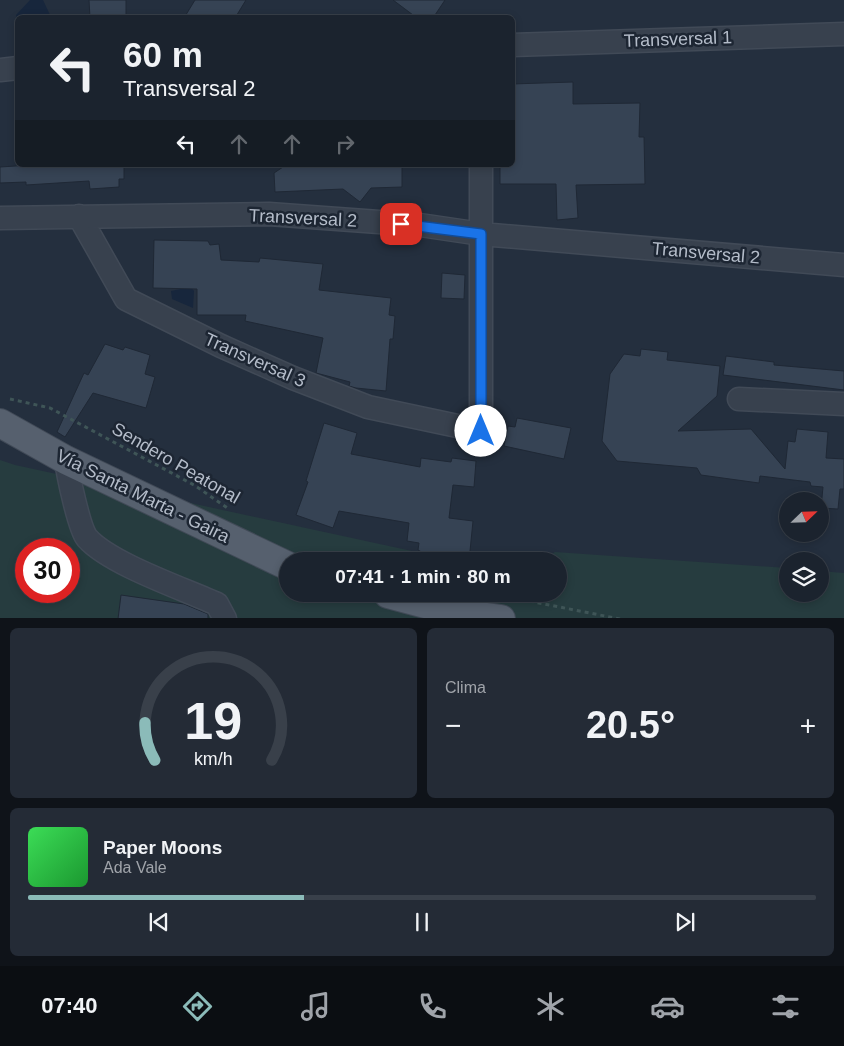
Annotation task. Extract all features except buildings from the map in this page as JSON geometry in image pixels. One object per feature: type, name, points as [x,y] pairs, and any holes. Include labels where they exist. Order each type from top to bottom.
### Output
[{"type":"main road","name":"Vía Santa Marta - Gaira","points":[[4,411],[66,460],[279,553]]},
{"type":"main road","points":[[418,602],[459,613],[507,608]]},
{"type":"street","name":"Transversal 1","points":[[515,45],[844,34]]},
{"type":"street","points":[[0,70],[15,68]]},
{"type":"street","points":[[481,167],[481,234]]},
{"type":"street","name":"Transversal 2","points":[[0,218],[269,214],[420,225],[481,234],[844,265]]},
{"type":"street","name":"Transversal 3","points":[[78,216],[126,299],[221,346],[293,378],[368,408],[481,431],[481,234]]},
{"type":"street","points":[[739,399],[844,404]]},
{"type":"street","points":[[66,460],[69,481],[86,537],[110,557],[217,604],[225,618]]},
{"type":"path","name":"Sendero Peatonal","points":[[4,411],[50,408],[194,485],[233,512]]},
{"type":"path","points":[[507,608],[620,618]]},
{"type":"green space","points":[[0,460],[15,465],[416,552],[279,552],[279,602],[567,602],[567,553],[779,567],[779,602],[829,602],[829,572],[844,573],[844,618],[0,618]]},
{"type":"water","points":[[30,0],[43,0],[50,15],[16,15]]},
{"type":"water","points":[[191,287],[194,291],[193,308],[172,299],[171,291]]},
{"type":"route","points":[[401,224],[481,234],[481,431]]}]
